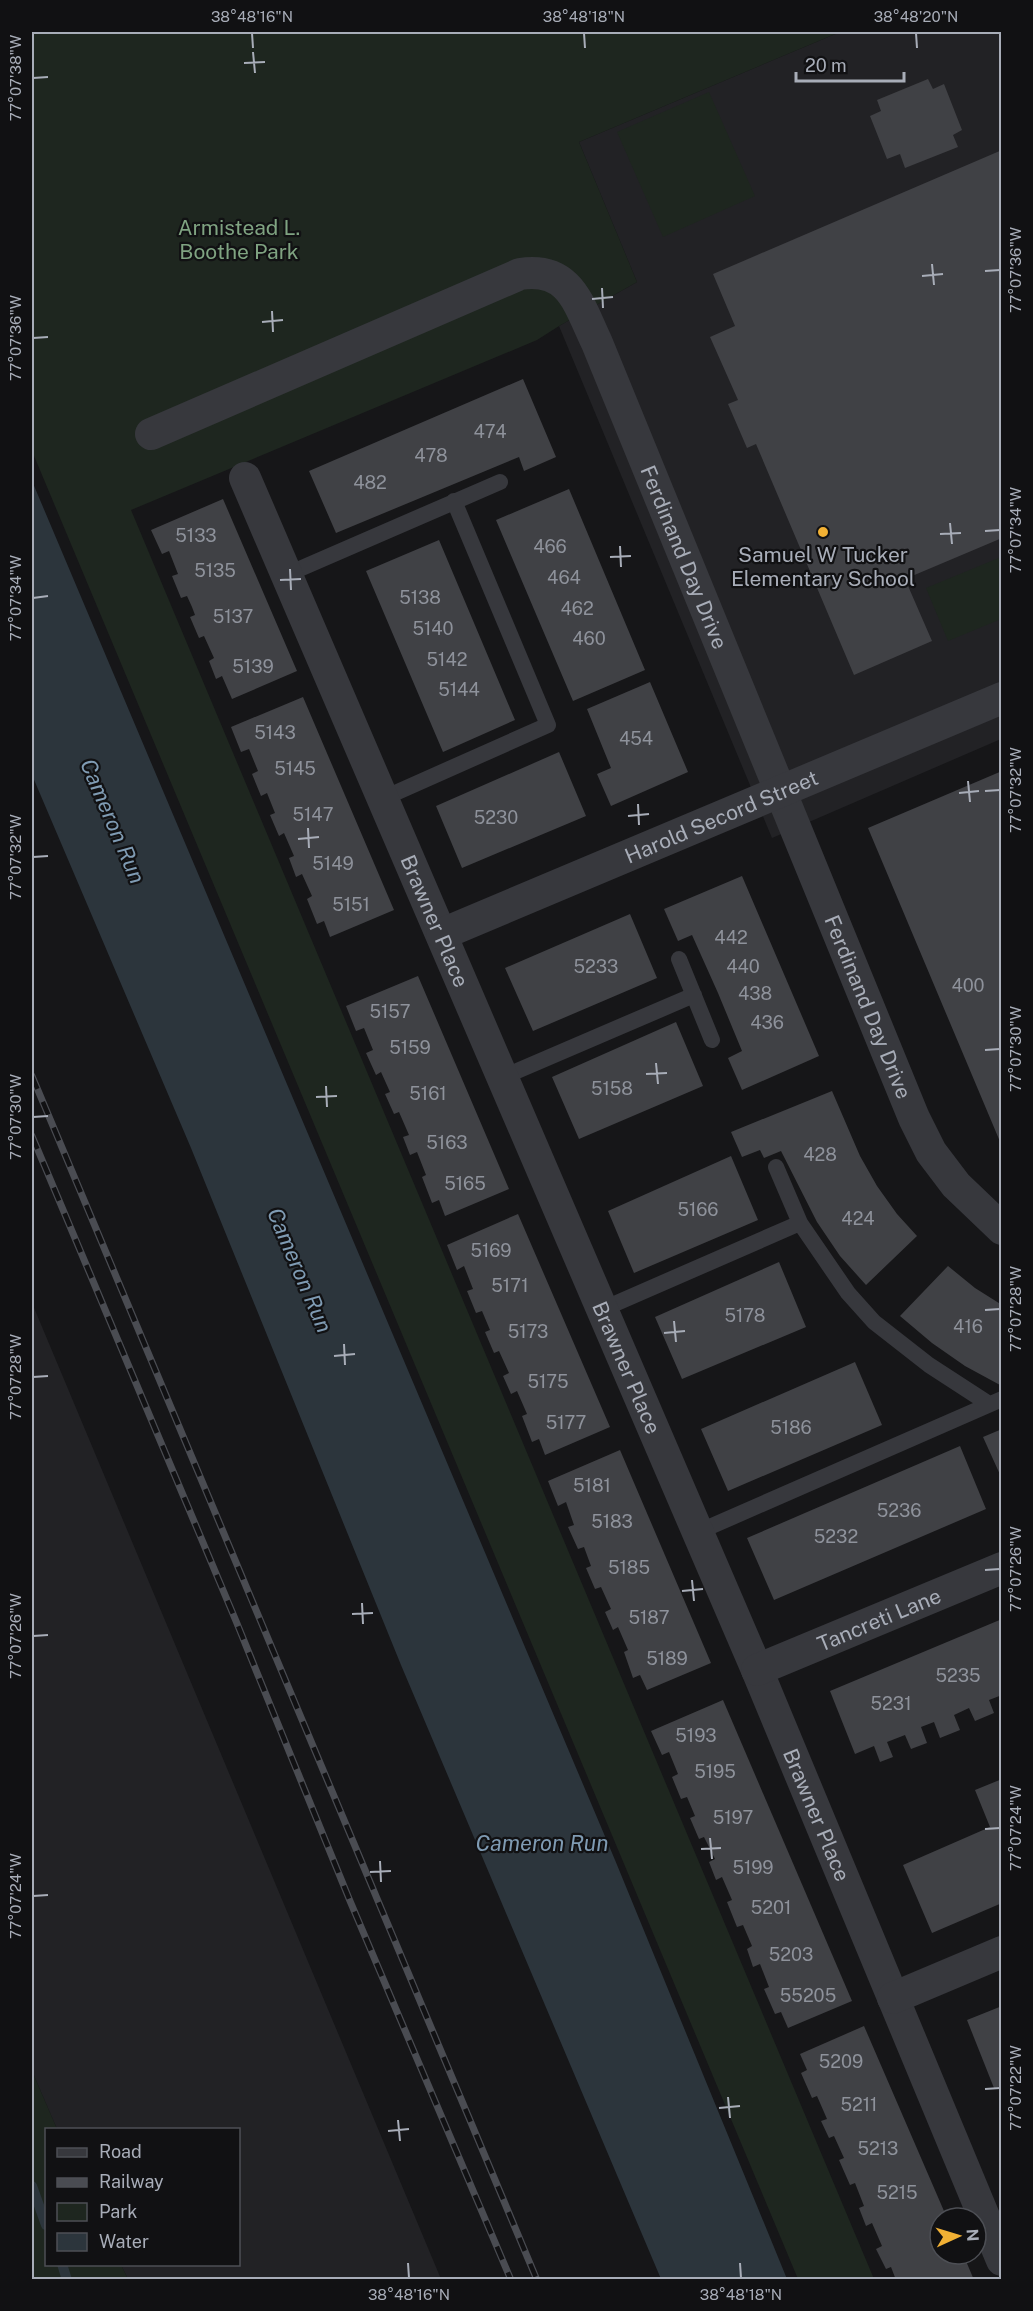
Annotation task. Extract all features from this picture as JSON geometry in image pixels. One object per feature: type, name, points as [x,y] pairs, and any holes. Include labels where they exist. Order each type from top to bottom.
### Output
[{"type":"street","name":"Ferdinand Day Drive","points":[[152,434],[520,274],[536,272],[553,275],[573,293],[597,343],[914,1118],[931,1152],[956,1185],[1002,1230]]},
{"type":"street","name":"Brawner Place","points":[[245,478],[757,1670],[1002,2260]]},
{"type":"street","name":"Harold Secord Street","points":[[442,934],[1002,698]]},
{"type":"street","name":"Tancreti Lane","points":[[757,1670],[1002,1568]]},
{"type":"street","points":[[893,1998],[1002,1952]]},
{"type":"lane","points":[[288,574],[500,482]]},
{"type":"lane","points":[[384,798],[548,725],[454,501]]},
{"type":"lane","points":[[679,959],[712,1040]]},
{"type":"lane","points":[[503,1077],[694,994]]},
{"type":"lane","points":[[776,1167],[801,1223],[848,1293],[874,1322],[929,1365],[995,1402]]},
{"type":"lane","points":[[603,1310],[801,1223]]},
{"type":"lane","points":[[698,1532],[995,1402]]},
{"type":"shaded area","name":"Samuel W Tucker Elementary School","points":[[840,32],[1001,32],[1001,739],[772,838],[559,326],[637,282],[579,142]]},
{"type":"shaded area","points":[[32,1303],[441,2279],[128,2279],[122,2266],[240,2266],[240,2128],[57,2128],[32,2071]]},
{"type":"green space","name":"Armistead L. Boothe Park","points":[[32,32],[840,32],[579,142],[637,282],[537,340],[131,510],[874,2279],[798,2279],[32,451]]},
{"type":"green space","points":[[709,92],[755,196],[663,237],[617,132]]},
{"type":"green space","points":[[1001,557],[1001,619],[948,641],[926,588]]},
{"type":"green space","points":[[32,2071],[57,2128],[45,2128],[45,2266],[122,2266],[128,2279],[32,2279]]},
{"type":"water","name":"Cameron Run","points":[[32,481],[615,1860],[787,2279],[661,2279],[401,1665],[191,1148],[32,775]]},
{"type":"building","points":[[928,79],[933,89],[944,84],[962,130],[953,135],[958,147],[905,168],[900,154],[887,159],[870,116],[881,111],[877,100]]},
{"type":"building","points":[[1002,150],[1002,538],[905,579],[932,641],[854,675],[756,444],[747,448],[728,404],[738,400],[710,337],[735,326],[713,274]]},
{"type":"building","points":[[523,379],[556,457],[524,471],[519,457],[336,533],[309,471]]},
{"type":"building","points":[[569,489],[645,670],[573,701],[496,520]]},
{"type":"building","points":[[223,499],[297,671],[232,699],[222,676],[216,679],[209,661],[214,658],[204,636],[199,638],[190,617],[195,615],[187,596],[181,598],[172,576],[178,574],[169,551],[162,554],[151,530]]},
{"type":"building","points":[[439,540],[515,720],[443,752],[366,571]]},
{"type":"building","points":[[650,682],[688,772],[611,806],[597,774],[611,768],[587,709]]},
{"type":"building","points":[[303,697],[394,910],[330,937],[324,921],[317,924],[307,899],[312,896],[302,874],[296,877],[289,858],[294,856],[284,833],[279,836],[270,815],[275,813],[267,793],[261,796],[252,774],[258,771],[249,749],[241,752],[231,727]]},
{"type":"building","points":[[559,752],[586,816],[462,868],[436,806]]},
{"type":"building","points":[[1002,771],[1002,1144],[1001,1144],[868,828]]},
{"type":"building","points":[[742,876],[819,1056],[742,1090],[728,1058],[742,1051],[718,993],[692,935],[678,941],[664,909]]},
{"type":"building","points":[[630,914],[657,978],[533,1031],[505,968]]},
{"type":"building","points":[[418,976],[509,1189],[445,1216],[439,1200],[432,1203],[422,1177],[426,1175],[417,1152],[410,1155],[403,1137],[409,1135],[399,1112],[394,1114],[385,1094],[390,1092],[381,1072],[376,1075],[366,1053],[373,1050],[364,1028],[356,1031],[346,1006]]},
{"type":"building","points":[[676,1022],[703,1086],[579,1139],[552,1077]]},
{"type":"building","points":[[832,1091],[860,1156],[877,1186],[897,1214],[917,1236],[866,1285],[840,1256],[817,1222],[781,1151],[764,1158],[760,1150],[742,1157],[731,1132]]},
{"type":"building","points":[[731,1156],[758,1220],[634,1273],[608,1211]]},
{"type":"building","points":[[518,1214],[610,1427],[545,1455],[539,1439],[532,1442],[522,1416],[527,1414],[517,1391],[511,1394],[503,1376],[509,1373],[499,1351],[494,1353],[485,1332],[490,1330],[482,1311],[476,1313],[467,1291],[473,1289],[464,1266],[457,1270],[447,1245]]},
{"type":"building","points":[[779,1262],[806,1327],[682,1379],[655,1317]]},
{"type":"building","points":[[948,1266],[975,1288],[1002,1305],[1000,1385],[965,1366],[932,1343],[900,1316]]},
{"type":"building","points":[[855,1362],[882,1425],[728,1491],[701,1429]]},
{"type":"building","points":[[1002,1429],[1002,1479],[983,1437]]},
{"type":"building","points":[[960,1446],[986,1509],[774,1600],[747,1538]]},
{"type":"building","points":[[620,1450],[711,1663],[647,1690],[640,1675],[633,1678],[624,1652],[628,1650],[618,1627],[613,1630],[605,1612],[611,1609],[601,1587],[595,1589],[586,1568],[591,1566],[584,1547],[578,1549],[568,1527],[574,1525],[566,1502],[558,1506],[548,1481]]},
{"type":"building","points":[[1002,1619],[1002,1695],[989,1700],[994,1713],[975,1721],[969,1708],[954,1715],[960,1730],[940,1738],[934,1722],[921,1727],[927,1743],[911,1749],[905,1735],[887,1742],[893,1757],[880,1762],[874,1746],[855,1754],[830,1691]]},
{"type":"building","points":[[723,1700],[852,2001],[788,2028],[781,2012],[775,2014],[764,1989],[769,1987],[760,1964],[753,1967],[747,1949],[752,1946],[743,1925],[737,1927],[727,1902],[732,1900],[722,1877],[716,1880],[709,1862],[715,1859],[704,1837],[699,1839],[690,1818],[695,1816],[687,1797],[681,1799],[672,1777],[678,1774],[669,1752],[662,1755],[651,1731]]},
{"type":"building","points":[[1002,1779],[1002,1903],[932,1933],[903,1865],[990,1827],[975,1790]]},
{"type":"building","points":[[1002,2006],[1002,2086],[994,2088],[967,2020]]},
{"type":"building","points":[[864,2026],[942,2206],[928,2206],[928,2266],[968,2266],[974,2280],[896,2280],[891,2267],[886,2269],[876,2249],[882,2246],[872,2223],[866,2226],[859,2208],[864,2206],[855,2183],[850,2185],[839,2160],[844,2158],[834,2136],[829,2138],[821,2121],[827,2119],[817,2096],[812,2098],[801,2073],[807,2070],[800,2054]]},
{"type":"waterway","points":[[32,2186],[45,2222]]},
{"type":"waterway","points":[[63,2266],[67,2280]]},
{"type":"railway","points":[[32,1076],[537,2280]]},
{"type":"railway","points":[[32,1136],[236,1621],[350,1901],[511,2280]]},
{"type":"place","name":"Samuel W Tucker Elementary School","points":[[823,532]]}]
